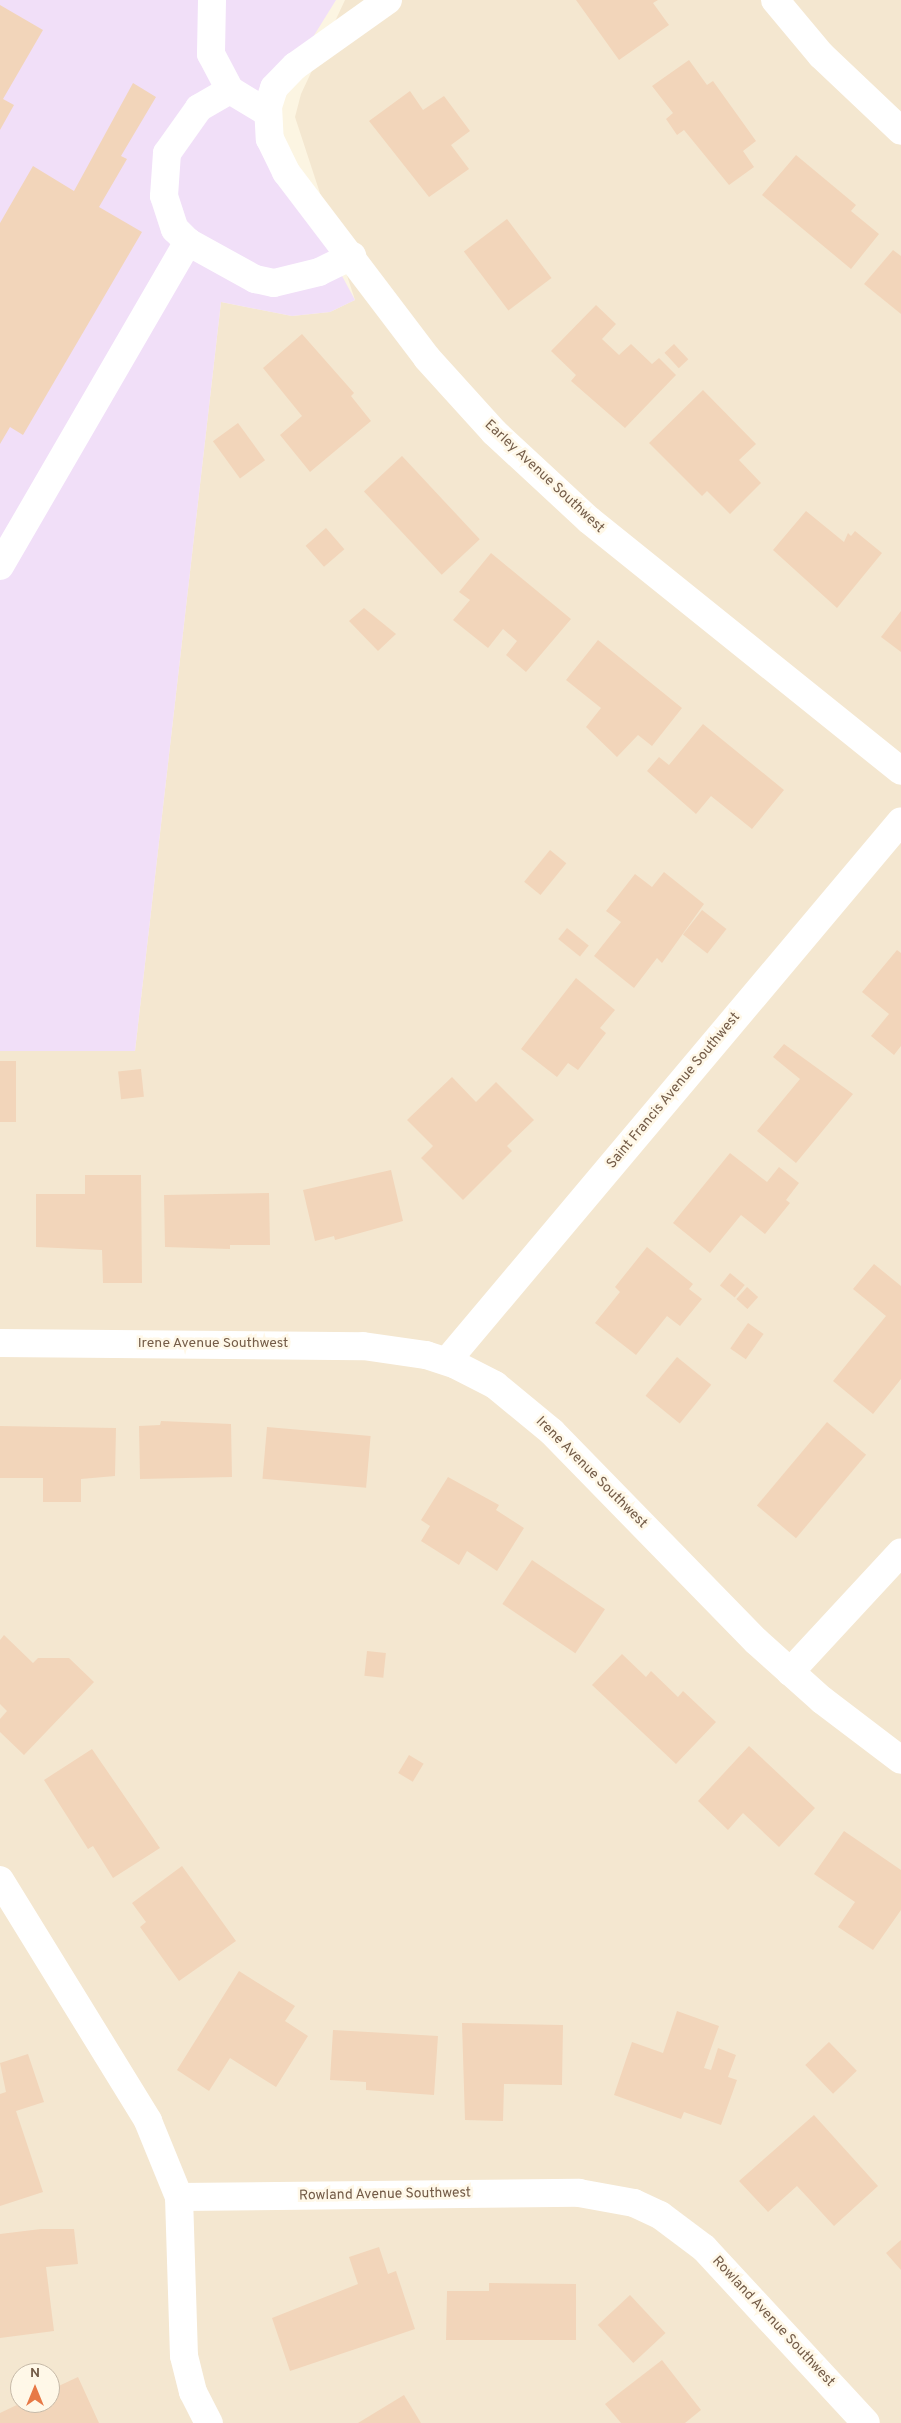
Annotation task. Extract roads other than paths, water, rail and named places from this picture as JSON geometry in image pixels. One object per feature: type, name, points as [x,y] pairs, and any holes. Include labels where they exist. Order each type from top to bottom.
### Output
[{"type":"street","points":[[212,0],[212,54],[230,90],[268,113]]},
{"type":"street","name":"Earley Avenue Southwest","points":[[388,0],[282,77],[271,95],[268,113],[270,139],[280,162],[427,358],[519,456],[589,520],[901,771]]},
{"type":"street","points":[[776,0],[821,55],[901,131]]},
{"type":"street","points":[[230,90],[199,108],[165,160],[167,214],[188,242],[255,279],[274,283],[319,272],[352,256]]},
{"type":"street","points":[[0,566],[188,242]]},
{"type":"street","name":"Saint Francis Avenue Southwest","points":[[447,1361],[901,821]]},
{"type":"street","name":"Irene Avenue Southwest","points":[[0,1343],[363,1346],[447,1361],[495,1386],[552,1432],[790,1672],[901,1760]]},
{"type":"street","points":[[790,1672],[901,1552]]},
{"type":"street","points":[[0,1880],[148,2121],[179,2197],[184,2356],[193,2392],[209,2423]]},
{"type":"street","name":"Rowland Avenue Southwest","points":[[179,2197],[579,2193],[634,2203],[660,2215],[704,2248],[866,2423]]}]
